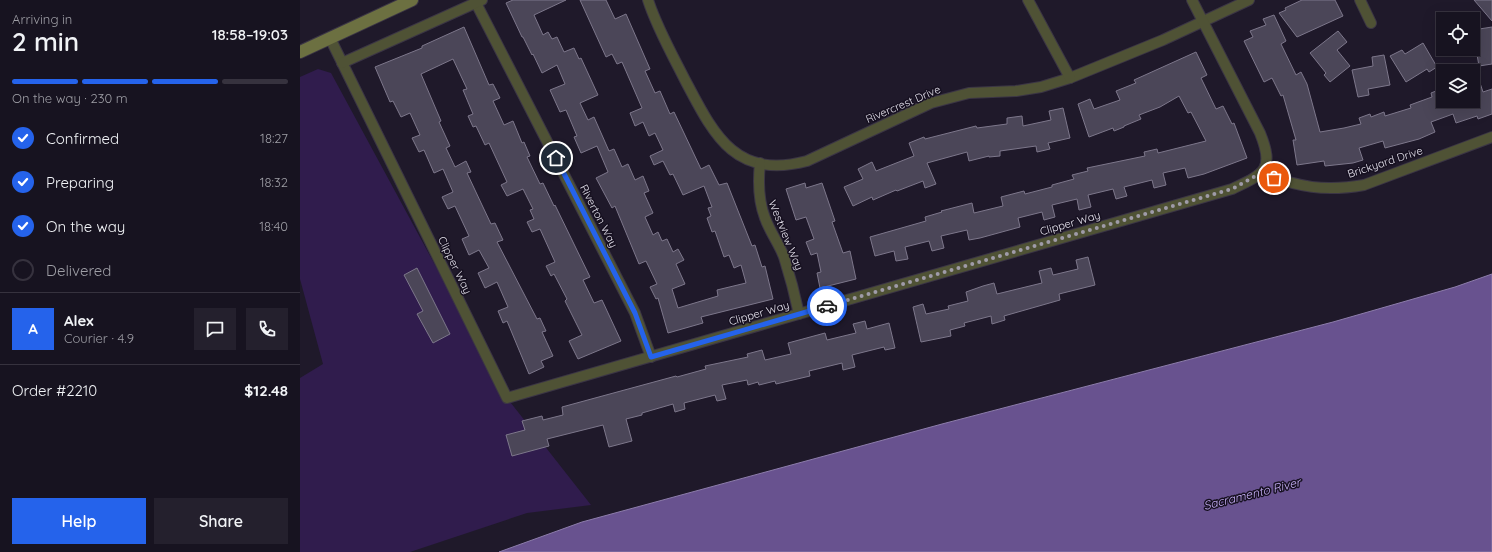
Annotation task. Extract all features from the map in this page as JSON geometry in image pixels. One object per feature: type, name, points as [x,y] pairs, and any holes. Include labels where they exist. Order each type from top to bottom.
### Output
[{"type":"main road","points":[[300,52],[412,0]]},
{"type":"street","name":"Rivercrest Drive","points":[[648,0],[666,43],[708,124],[718,138],[731,150],[746,158],[760,163],[776,166],[794,165],[807,161],[931,102],[968,94],[1016,91],[1070,78],[1202,22],[1249,0]]},
{"type":"street","points":[[1028,0],[1070,78]]},
{"type":"street","points":[[1192,0],[1260,133],[1267,151],[1268,160],[1261,173]]},
{"type":"street","points":[[1360,0],[1371,23]]},
{"type":"street","points":[[342,62],[479,1]]},
{"type":"street","name":"Riverton Way","points":[[479,1],[635,313],[651,357]]},
{"type":"street","name":"Clipper Way","points":[[330,38],[507,398],[1232,189],[1261,173]]},
{"type":"street","name":"Brickyard Drive","points":[[1261,173],[1306,188],[1344,189],[1364,185],[1492,138]]},
{"type":"street","name":"Westview Way","points":[[760,163],[758,182],[759,199],[765,219],[783,255],[792,281],[799,314]]},
{"type":"shaded area","points":[[318,69],[331,73],[507,398],[591,505],[527,513],[410,552],[300,552],[300,378],[323,364],[300,279],[300,77]]},
{"type":"water","name":"Sacramento River","points":[[1492,274],[1492,552],[499,552],[582,522],[942,424],[1333,322],[1455,287]]},
{"type":"building","points":[[513,0],[566,0],[534,15],[543,35],[548,32],[552,39],[557,37],[564,52],[574,48],[579,59],[581,58],[598,95],[580,103],[588,120],[594,117],[609,151],[614,149],[622,167],[628,164],[635,180],[643,176],[649,191],[644,193],[653,213],[645,217],[653,235],[658,232],[662,241],[667,239],[673,252],[678,249],[684,260],[676,264],[685,284],[672,289],[678,308],[718,296],[717,290],[746,283],[741,265],[734,268],[729,255],[724,257],[715,231],[712,232],[707,218],[711,216],[708,208],[712,207],[704,186],[683,195],[673,174],[670,175],[663,161],[654,165],[650,156],[663,150],[655,133],[649,136],[643,122],[635,126],[630,113],[642,108],[622,62],[617,64],[612,54],[606,57],[580,0],[606,0],[615,19],[626,14],[650,69],[645,71],[655,93],[660,91],[670,114],[674,112],[701,169],[709,165],[719,185],[727,183],[752,246],[755,245],[762,267],[765,266],[773,299],[701,317],[703,323],[668,333],[658,298],[656,299],[650,287],[657,284],[646,261],[639,264],[615,206],[612,208],[596,178],[608,172],[597,146],[581,153],[574,137],[577,136],[566,110],[560,112],[550,90],[565,84],[557,65],[542,73],[533,54],[532,55],[522,37],[506,3]]},
{"type":"building","points":[[1302,0],[1335,0],[1343,16],[1297,37],[1279,13],[1286,10],[1285,8]]},
{"type":"building","points":[[1474,0],[1492,0],[1492,21]]},
{"type":"building","points":[[1274,15],[1286,41],[1281,44],[1296,75],[1301,72],[1307,84],[1320,132],[1361,124],[1359,118],[1370,114],[1371,117],[1384,112],[1385,116],[1411,108],[1410,105],[1432,97],[1431,93],[1436,91],[1436,108],[1480,108],[1480,83],[1483,92],[1492,89],[1492,114],[1478,119],[1477,116],[1456,123],[1453,114],[1431,122],[1435,132],[1419,139],[1385,148],[1383,141],[1359,148],[1363,160],[1353,163],[1325,166],[1324,161],[1297,165],[1293,140],[1296,140],[1283,95],[1281,96],[1272,78],[1264,82],[1244,41],[1253,37],[1250,31],[1266,25],[1263,19]]},
{"type":"building","points":[[464,27],[489,85],[493,84],[500,98],[493,101],[504,125],[513,121],[522,143],[524,142],[530,156],[527,157],[540,184],[543,183],[554,206],[555,205],[590,277],[583,280],[594,303],[602,300],[621,341],[578,359],[569,341],[582,335],[565,301],[567,299],[554,274],[551,276],[546,266],[555,262],[540,229],[532,232],[527,222],[534,219],[530,210],[533,209],[523,189],[507,196],[501,185],[507,182],[489,143],[485,145],[476,126],[473,127],[468,116],[473,114],[463,90],[467,89],[453,59],[421,74],[441,121],[439,122],[450,146],[446,148],[455,167],[466,161],[471,172],[467,173],[491,224],[495,223],[503,240],[497,242],[537,319],[540,318],[546,331],[542,332],[553,356],[541,361],[544,367],[529,374],[507,321],[503,323],[498,311],[508,307],[497,282],[485,288],[478,273],[489,268],[479,250],[469,255],[462,239],[469,236],[455,206],[448,209],[442,197],[453,192],[443,169],[434,173],[424,150],[419,152],[412,138],[420,135],[410,113],[401,117],[393,101],[390,102],[375,67],[422,48],[422,46]]},
{"type":"building","points":[[1492,27],[1492,64],[1480,66],[1479,64],[1477,56],[1480,56],[1480,29]]},
{"type":"building","points":[[1338,31],[1347,42],[1337,50],[1350,66],[1330,82],[1324,75],[1326,73],[1310,53]]},
{"type":"building","points":[[1423,43],[1436,68],[1429,72],[1427,69],[1406,82],[1390,56],[1402,50],[1405,54]]},
{"type":"building","points":[[1196,52],[1207,75],[1201,78],[1216,109],[1223,106],[1232,124],[1234,123],[1247,158],[1204,174],[1188,178],[1185,168],[1163,173],[1166,185],[1154,188],[1152,180],[1124,187],[1127,196],[1116,199],[1113,189],[1088,195],[1091,207],[1079,210],[1077,199],[1052,205],[1055,217],[1044,220],[1042,212],[1018,218],[1020,227],[980,238],[969,240],[967,230],[941,236],[944,248],[932,251],[929,241],[905,247],[908,259],[896,261],[894,251],[875,256],[870,237],[926,221],[925,217],[942,212],[941,211],[972,203],[974,213],[1003,206],[1001,197],[1024,191],[1025,194],[1052,187],[1052,185],[1074,179],[1072,175],[1088,171],[1087,168],[1145,156],[1144,152],[1157,149],[1158,153],[1206,141],[1191,112],[1188,113],[1179,96],[1160,107],[1139,115],[1141,119],[1124,127],[1114,131],[1113,128],[1089,137],[1078,104],[1090,99],[1094,109],[1120,100],[1116,91],[1136,83],[1134,80]]},
{"type":"building","points":[[1384,55],[1390,85],[1368,89],[1369,95],[1358,97],[1352,70],[1373,66],[1372,57]]},
{"type":"building","points":[[1063,108],[1070,138],[1048,143],[1050,149],[1037,152],[1036,146],[1000,151],[1000,156],[989,156],[969,161],[967,152],[927,163],[936,184],[925,188],[923,181],[873,200],[872,197],[853,206],[844,187],[863,179],[858,169],[872,162],[876,171],[914,156],[909,143],[924,137],[925,139],[976,126],[977,128],[1007,124],[1007,118],[1022,116],[1023,126],[1051,120],[1049,111]]},
{"type":"building","points":[[805,183],[806,188],[822,183],[835,221],[832,222],[843,253],[850,251],[856,279],[820,288],[817,273],[821,272],[817,253],[811,255],[806,242],[814,239],[806,217],[796,220],[786,189]]},
{"type":"building","points":[[1088,257],[1095,285],[1059,294],[1060,300],[1004,316],[1005,320],[992,324],[991,316],[964,323],[965,326],[950,330],[951,336],[921,342],[913,307],[923,304],[926,314],[949,309],[948,306],[968,301],[966,292],[994,283],[997,294],[1042,283],[1039,271],[1051,268],[1053,275],[1078,269],[1076,260]]},
{"type":"building","points":[[417,268],[450,334],[433,343],[417,314],[423,311],[404,275]]},
{"type":"building","points":[[865,321],[867,329],[889,323],[895,348],[885,350],[884,347],[852,355],[855,367],[843,370],[842,363],[809,371],[810,376],[776,384],[775,381],[759,385],[758,382],[748,385],[747,380],[722,385],[726,399],[717,401],[715,395],[684,403],[685,409],[675,412],[673,404],[642,413],[642,415],[626,419],[632,441],[609,447],[603,425],[547,439],[549,446],[512,456],[506,435],[525,430],[522,421],[542,416],[543,420],[563,415],[562,407],[706,369],[705,366],[748,357],[747,354],[762,350],[765,360],[791,354],[788,343],[825,333],[827,340],[856,333],[853,324]]},
{"type":"way so far","points":[[827,306],[1232,189],[1249,181],[1261,173],[1274,178]]},
{"type":"route","points":[[556,158],[635,313],[651,357],[827,306]]}]
